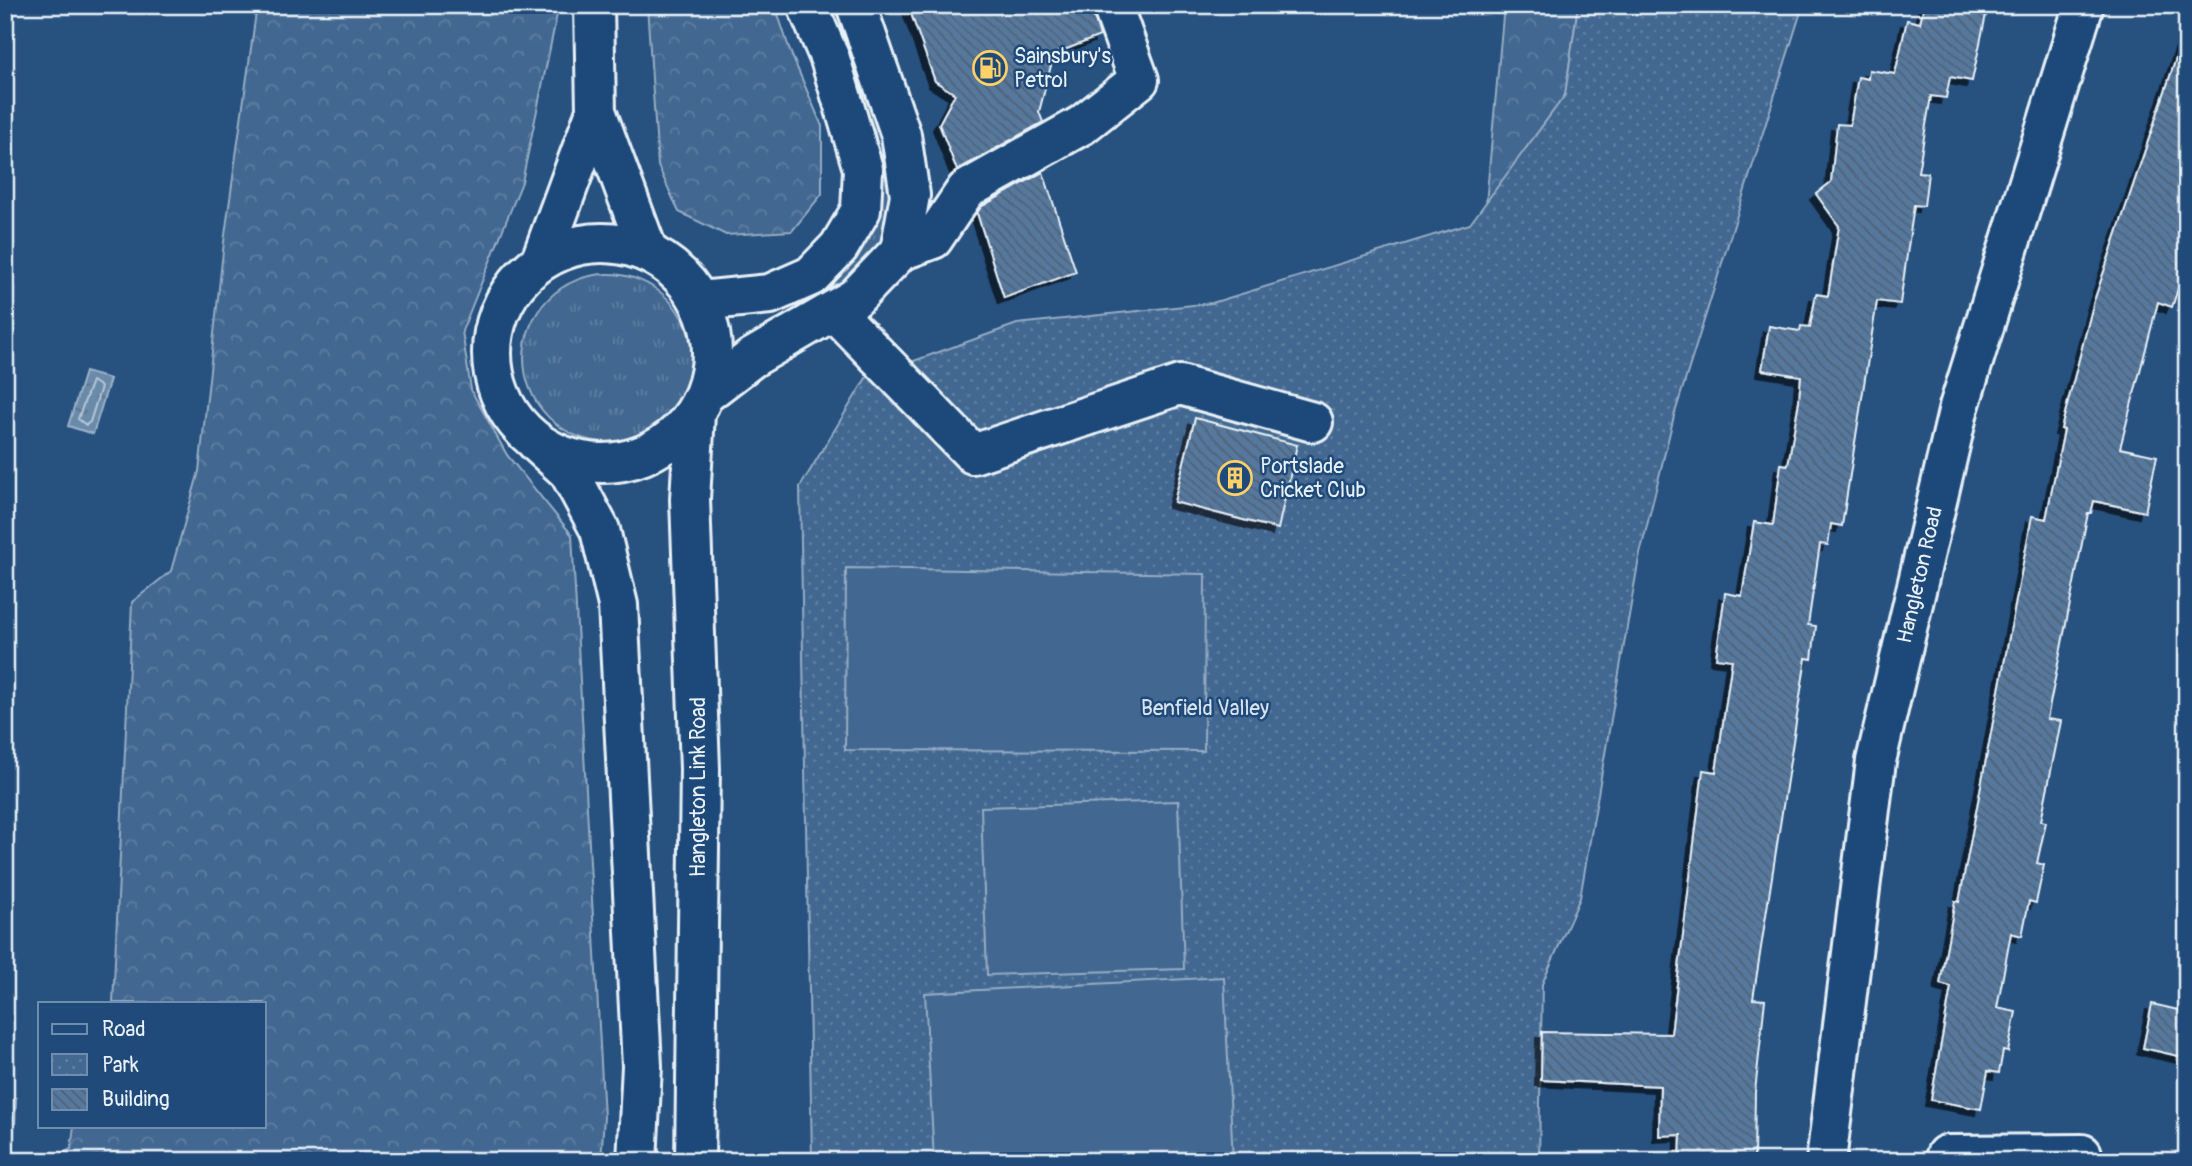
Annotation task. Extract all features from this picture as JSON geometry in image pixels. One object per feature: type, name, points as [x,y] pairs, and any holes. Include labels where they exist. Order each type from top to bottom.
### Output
[{"type":"main road","points":[[594,5],[596,111],[648,252]]},
{"type":"main road","points":[[700,301],[770,294],[811,276],[839,247],[861,210],[863,169],[830,59],[807,5]]},
{"type":"main road","points":[[856,5],[901,135],[910,195],[900,251]]},
{"type":"main road","points":[[537,443],[569,459],[606,464],[634,459],[669,442],[700,404],[752,358],[855,298],[900,251],[933,239],[966,190],[1082,125],[1139,80],[1112,5]]},
{"type":"main road","name":"Hangleton Road","points":[[1826,1161],[1876,761],[1959,407],[2084,5]]},
{"type":"main road","points":[[541,260],[596,111]]},
{"type":"main road","points":[[637,1161],[642,1066],[618,606],[600,530],[569,472],[517,424],[498,393],[491,358],[496,319],[513,286],[541,260],[578,245],[608,240],[648,252],[681,276],[700,301],[711,335],[711,376],[700,404]]},
{"type":"main road","points":[[834,311],[973,454],[1180,385],[1313,422]]},
{"type":"main road","name":"Hangleton Link Road","points":[[695,1161],[700,769],[690,499],[700,404]]},
{"type":"main road","points":[[1946,1155],[2081,1154],[2082,1161]]},
{"type":"green space","points":[[257,5],[559,5],[522,182],[462,331],[471,390],[507,455],[572,535],[604,1117],[601,1161],[47,1161],[71,1149],[74,1128],[266,1128],[266,1002],[113,1002],[132,602],[171,571],[199,471],[224,242]]},
{"type":"green space","points":[[647,5],[775,5],[790,51],[822,126],[822,194],[792,231],[726,235],[679,212],[658,166]]},
{"type":"green space","points":[[826,5],[834,5],[877,104],[895,194],[882,238],[856,281],[806,314],[800,295],[843,271],[871,228],[883,185],[875,132]]},
{"type":"green space","points":[[1504,5],[1578,5],[1565,95],[1480,270]]},
{"type":"green space","name":"Benfield Valley","points":[[1578,5],[1803,5],[1674,416],[1639,558],[1580,898],[1542,984],[1539,1161],[812,1161],[800,487],[866,378],[1017,324],[1212,303],[1470,224],[1565,95]]},
{"type":"green space","points":[[608,274],[640,280],[667,299],[686,326],[692,358],[686,390],[667,417],[640,436],[608,442],[576,436],[549,417],[530,390],[524,358],[530,326],[549,299],[576,280]]},
{"type":"green space","points":[[846,568],[1205,574],[1204,751],[845,750]]},
{"type":"green space","points":[[1178,801],[1184,969],[987,975],[981,807]]},
{"type":"green space","points":[[1224,977],[1233,1161],[934,1161],[925,993]]},
{"type":"water","points":[[85,372],[110,379],[93,434],[68,426]]},
{"type":"water","points":[[5,1098],[16,1098],[15,1127],[5,1126]]},
{"type":"building","name":"Sainsbury's Petrol","points":[[908,5],[1091,5],[1100,36],[1054,54],[1039,112],[1043,122],[957,170],[939,124],[955,94],[935,81]]},
{"type":"building","points":[[1924,5],[1988,5],[1972,81],[1950,77],[1946,98],[1931,96],[1918,172],[1928,173],[1924,206],[1914,205],[1900,304],[1877,301],[1842,526],[1831,524],[1828,545],[1820,544],[1808,625],[1816,626],[1812,659],[1806,658],[1753,999],[1765,1000],[1755,1092],[1754,1161],[1680,1161],[1681,1135],[1659,1136],[1660,1086],[1541,1080],[1542,1032],[1671,1034],[1703,770],[1716,772],[1732,660],[1716,658],[1725,593],[1742,596],[1754,522],[1773,525],[1781,464],[1788,465],[1799,401],[1801,376],[1762,370],[1769,326],[1800,331],[1801,326],[1810,327],[1816,294],[1828,296],[1839,226],[1816,194],[1831,182],[1837,124],[1850,125],[1858,77],[1868,79],[1869,70],[1895,74],[1907,20],[1920,23]]},
{"type":"building","points":[[2182,41],[2187,42],[2187,262],[2172,307],[2158,302],[2120,448],[2157,456],[2145,512],[2094,501],[2091,513],[2088,513],[2047,719],[2061,721],[2041,821],[2046,822],[2037,863],[2044,865],[2036,903],[2029,901],[2022,936],[2011,933],[1997,1008],[2016,1012],[2008,1052],[2003,1051],[1999,1073],[1988,1071],[1981,1109],[1931,1100],[1951,987],[1940,984],[1955,901],[1959,902],[2032,516],[2046,519],[2064,430],[2061,429],[2094,301]]},
{"type":"building","points":[[1043,172],[1076,272],[1004,298],[977,213],[981,207]]},
{"type":"building","name":"Portslade Cricket Club","points":[[1195,418],[1297,445],[1278,529],[1174,502]]},
{"type":"building","points":[[2152,1004],[2187,1012],[2187,1058],[2143,1048]]},
{"type":"place","name":"Sainsbury's Petrol","points":[[990,68]]},
{"type":"place","name":"Portslade Cricket Club","points":[[1235,478]]}]
